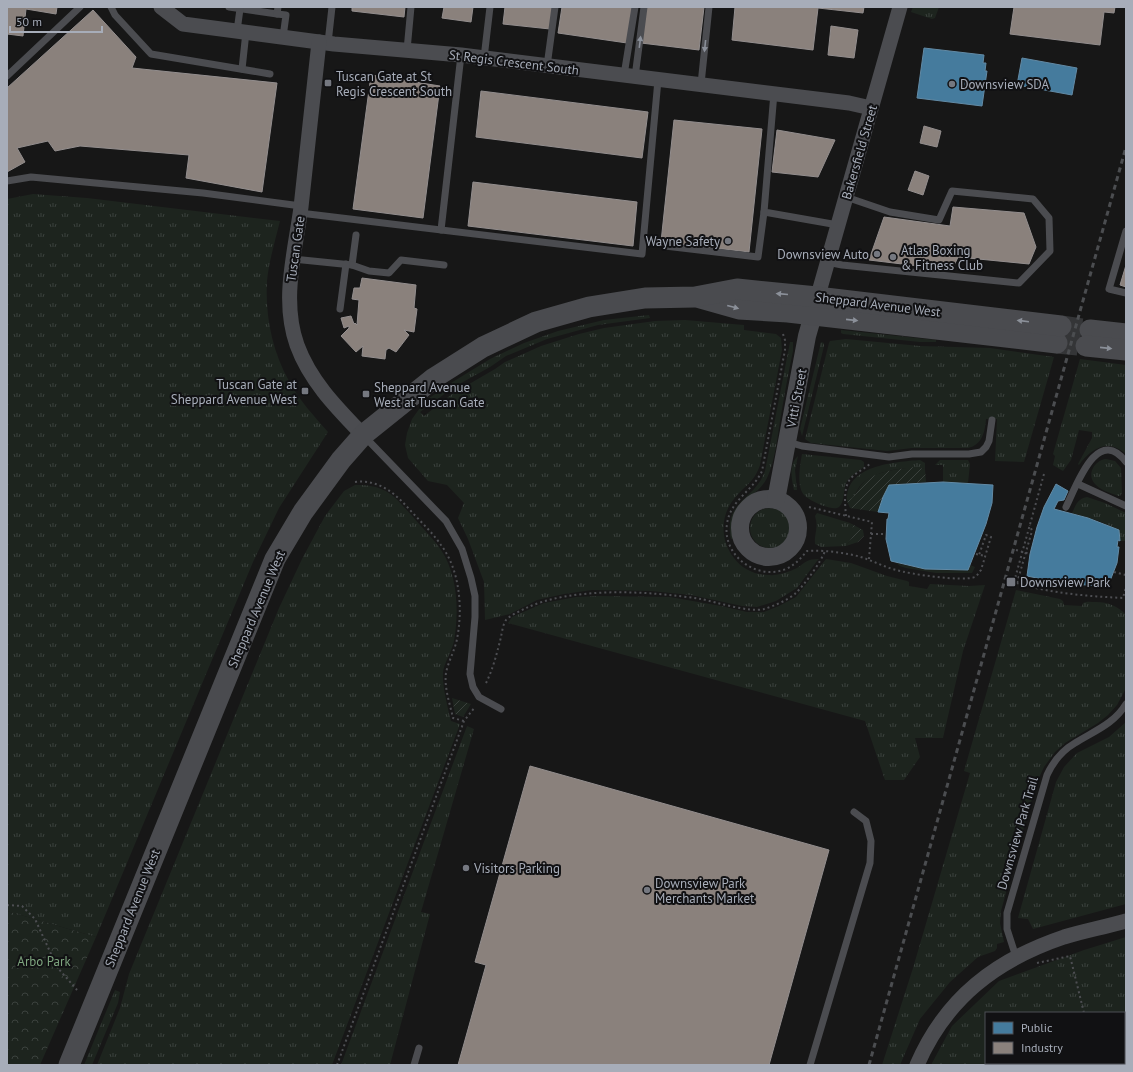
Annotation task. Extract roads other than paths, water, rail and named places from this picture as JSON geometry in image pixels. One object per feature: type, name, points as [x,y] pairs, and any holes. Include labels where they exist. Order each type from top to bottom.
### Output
[{"type":"main road","name":"Sheppard Avenue West","points":[[69,1061],[275,559],[303,512],[340,460],[363,435],[434,378],[483,347],[536,322],[589,306],[646,298],[695,297],[739,309],[815,306],[1059,334]]},
{"type":"main road","points":[[1126,334],[1088,338],[1126,350]]},
{"type":"street","name":"St Regis Crescent South","points":[[161,7],[183,24],[323,42],[461,55],[849,102],[871,108]]},
{"type":"street","name":"Bakersfield Street","points":[[815,306],[900,7]]},
{"type":"street","name":"Tuscan Gate","points":[[323,42],[293,259],[289,311],[297,344],[310,372],[340,412],[363,435]]},
{"type":"street","name":"Vitti Street","points":[[776,500],[815,306]]},
{"type":"street","points":[[917,1065],[933,1034],[964,995],[975,984],[1000,966],[1016,957],[1064,937],[1126,921]]},
{"type":"lane","points":[[7,76],[80,7]]},
{"type":"lane","points":[[111,7],[115,15],[151,54],[270,74]]},
{"type":"lane","points":[[229,7],[240,9],[277,10],[286,15],[283,37]]},
{"type":"lane","points":[[323,42],[332,7]]},
{"type":"lane","points":[[407,50],[411,7]]},
{"type":"lane","points":[[484,58],[490,7]]},
{"type":"lane","points":[[547,66],[555,7]]},
{"type":"lane","points":[[630,76],[635,7]]},
{"type":"lane","points":[[630,76],[644,7]]},
{"type":"lane","points":[[701,84],[709,7]]},
{"type":"lane","points":[[240,9],[242,32],[242,70]]},
{"type":"lane","points":[[441,230],[461,55]]},
{"type":"lane","points":[[7,181],[31,177],[203,193],[300,210],[441,230],[642,254],[658,80]]},
{"type":"lane","points":[[665,246],[758,257],[764,212],[774,93]]},
{"type":"lane","points":[[827,262],[842,265],[1019,283],[1050,251],[1049,218],[1033,199],[952,191],[939,220],[890,212],[846,197]]},
{"type":"lane","points":[[764,212],[838,225]]},
{"type":"lane","points":[[1126,230],[1109,289],[1126,293]]},
{"type":"lane","points":[[340,309],[356,235]]},
{"type":"lane","points":[[293,259],[349,265],[369,271],[389,273],[401,260],[444,265]]},
{"type":"lane","points":[[788,442],[802,446],[889,457],[934,453],[969,454],[982,452],[986,447],[989,440],[992,420]]},
{"type":"lane","points":[[363,435],[446,521],[462,549],[475,596],[475,617],[470,674],[472,687],[479,697],[501,709]]},
{"type":"lane","points":[[1066,507],[1090,460],[1098,452],[1110,451],[1116,453],[1122,456],[1126,462]]},
{"type":"lane","points":[[1078,484],[1126,506]]},
{"type":"lane","name":"Downsview Park Trail","points":[[1016,957],[1007,929],[1007,912],[1047,774],[1052,765],[1068,748],[1074,743],[1103,728],[1118,715],[1126,704]]},
{"type":"lane","points":[[810,1065],[870,863],[871,842],[866,821],[854,812]]},
{"type":"lane","points":[[414,1065],[419,1048]]},
{"type":"tunnel","points":[[1061,326],[1090,330]]},
{"type":"tunnel","points":[[1057,343],[1086,346]]},
{"type":"railway","points":[[869,1065],[1126,147]]},
{"type":"place","name":"Tuscan Gate at St Regis Crescent South","points":[[328,83]]},
{"type":"place","name":"Downsview SDA","points":[[952,84]]},
{"type":"place","name":"Wayne Safety","points":[[728,241]]},
{"type":"place","name":"Downsview Auto","points":[[877,254]]},
{"type":"place","name":"Atlas Boxing & Fitness Club","points":[[893,257]]},
{"type":"place","name":"Tuscan Gate at Sheppard Avenue West","points":[[305,391]]},
{"type":"place","name":"Sheppard Avenue West at Tuscan Gate","points":[[366,394]]},
{"type":"place","name":"Downsview Park","points":[[1011,582]]},
{"type":"place","name":"Visitors Parking","points":[[466,868]]},
{"type":"place","name":"Downsview Park Merchants Market","points":[[647,890]]},
{"type":"park label","name":"Arbo Park","points":[[44,961]]}]
